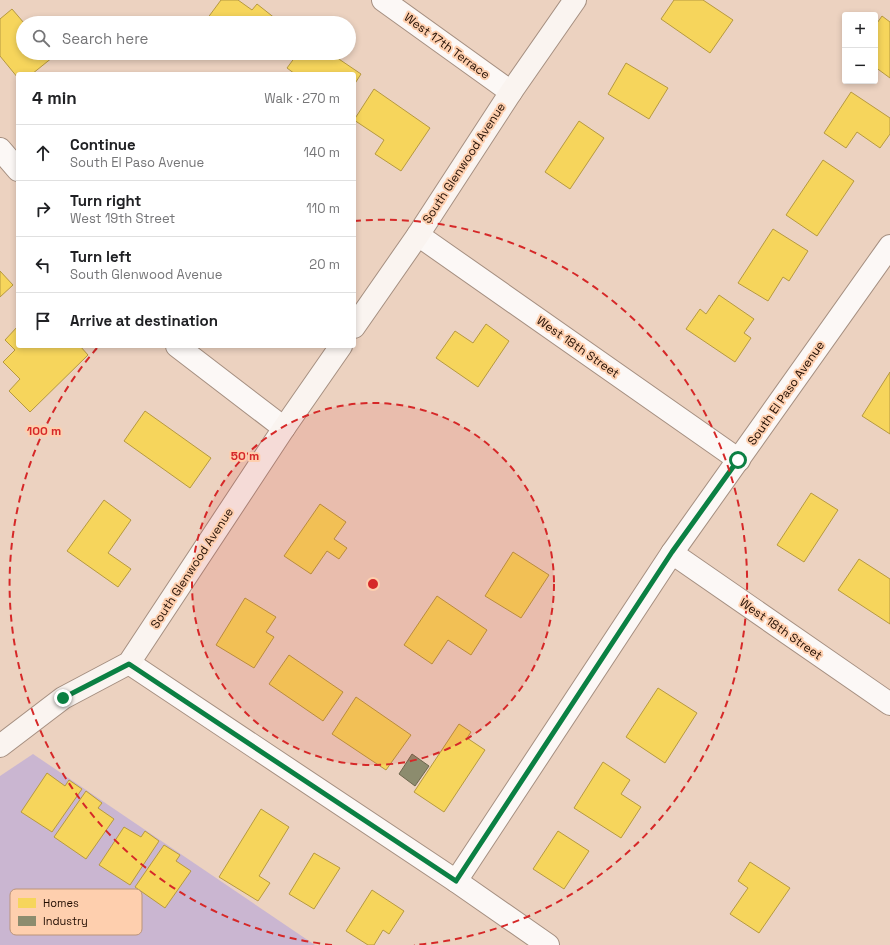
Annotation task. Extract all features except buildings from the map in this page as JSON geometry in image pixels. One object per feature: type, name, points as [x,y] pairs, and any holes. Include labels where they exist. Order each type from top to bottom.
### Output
[{"type":"street","name":"West 17th Terrace","points":[[382,0],[511,92]]},
{"type":"street","name":"South Glenwood Avenue","points":[[356,324],[418,235],[511,92],[575,0]]},
{"type":"street","points":[[0,149],[16,168]]},
{"type":"street","name":"West 18th Street","points":[[418,235],[738,460]]},
{"type":"street","name":"South El Paso Avenue","points":[[456,881],[672,552],[738,460],[882,274],[890,246]]},
{"type":"street","points":[[180,348],[284,428]]},
{"type":"street","name":"South Glenwood Avenue","points":[[0,746],[63,698],[129,664],[284,428],[340,348]]},
{"type":"street","name":"West 18th Street","points":[[672,552],[890,704]]},
{"type":"street","points":[[129,664],[456,881],[548,945]]},
{"type":"shaded area","points":[[33,754],[315,945],[0,945],[0,776]]},
{"type":"route","points":[[63,698],[129,664],[456,881],[672,552],[738,460]]}]
